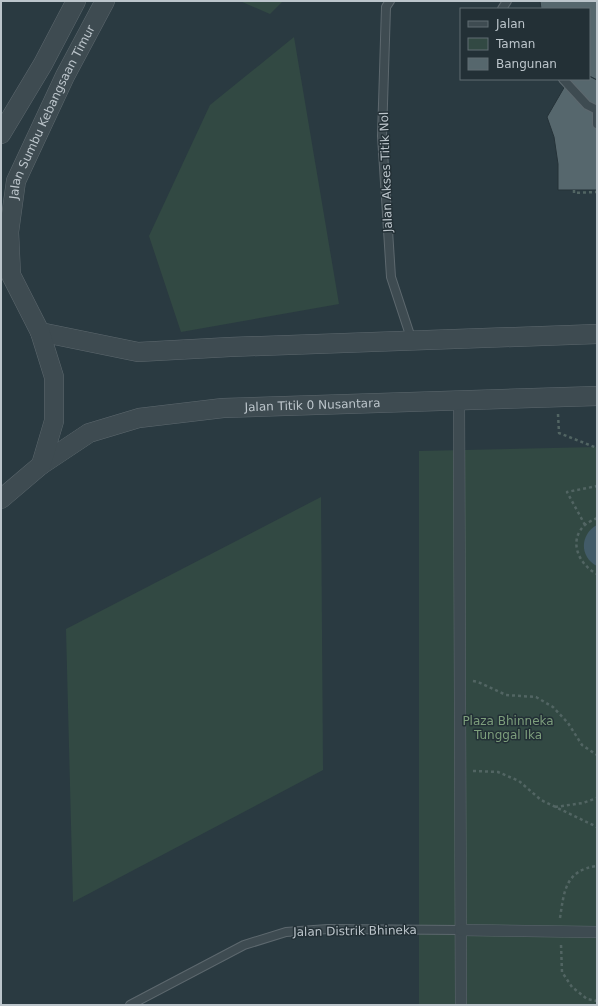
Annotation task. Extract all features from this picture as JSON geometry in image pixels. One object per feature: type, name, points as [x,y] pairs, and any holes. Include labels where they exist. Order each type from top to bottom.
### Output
[{"type":"street","points":[[1,134],[43,64],[76,1]]},
{"type":"street","name":"Jalan Sumbu Kebangsaan Timur","points":[[41,465],[54,421],[54,377],[40,332],[6,272],[9,232],[16,181],[65,76],[105,1]]},
{"type":"street","points":[[40,332],[138,352],[230,347],[597,334]]},
{"type":"street","name":"Jalan Titik 0 Nusantara","points":[[41,465],[88,433],[139,418],[223,408],[597,396]]},
{"type":"street","points":[[459,400],[461,1005]]},
{"type":"street","points":[[1,499],[41,465]]},
{"type":"street","name":"Jalan Distrik Bhineka","points":[[460,930],[597,932]]},
{"type":"lane","name":"Jalan Akses Titik Nol","points":[[390,1],[386,7],[382,136],[391,277],[412,341]]},
{"type":"lane","points":[[564,80],[587,105],[597,110]]},
{"type":"lane","points":[[597,114],[597,124]]},
{"type":"lane","name":"Jalan Distrik Bhineka","points":[[130,1005],[244,945],[286,932],[328,929],[460,930]]},
{"type":"path","points":[[574,190],[574,193],[597,192]]},
{"type":"path","points":[[558,397],[559,433],[597,448]]},
{"type":"path","points":[[585,525],[567,492],[597,486]]},
{"type":"path","points":[[597,518],[585,525],[577,537],[577,552],[584,566],[597,574]]},
{"type":"path","points":[[460,681],[478,682],[506,695],[536,697],[553,708],[568,723],[582,745],[597,755]]},
{"type":"path","points":[[460,771],[498,772],[519,781],[541,800],[597,827]]},
{"type":"path","points":[[554,807],[597,798]]},
{"type":"green space","points":[[240,1],[283,1],[270,14]]},
{"type":"green space","points":[[294,37],[339,304],[181,332],[149,236],[210,105]]},
{"type":"green space","name":"Plaza Bhinneka Tunggal Ika","points":[[597,447],[597,1005],[419,1005],[419,451]]},
{"type":"green space","points":[[321,497],[323,770],[73,902],[66,629]]},
{"type":"water","points":[[597,525],[597,566],[587,557],[584,546],[587,534]]},
{"type":"building","points":[[540,1],[597,1],[597,80],[590,76],[590,8],[541,8]]},
{"type":"building","points":[[590,76],[597,80],[597,190],[558,190],[558,164],[554,137],[547,117],[568,80],[590,80]]}]
